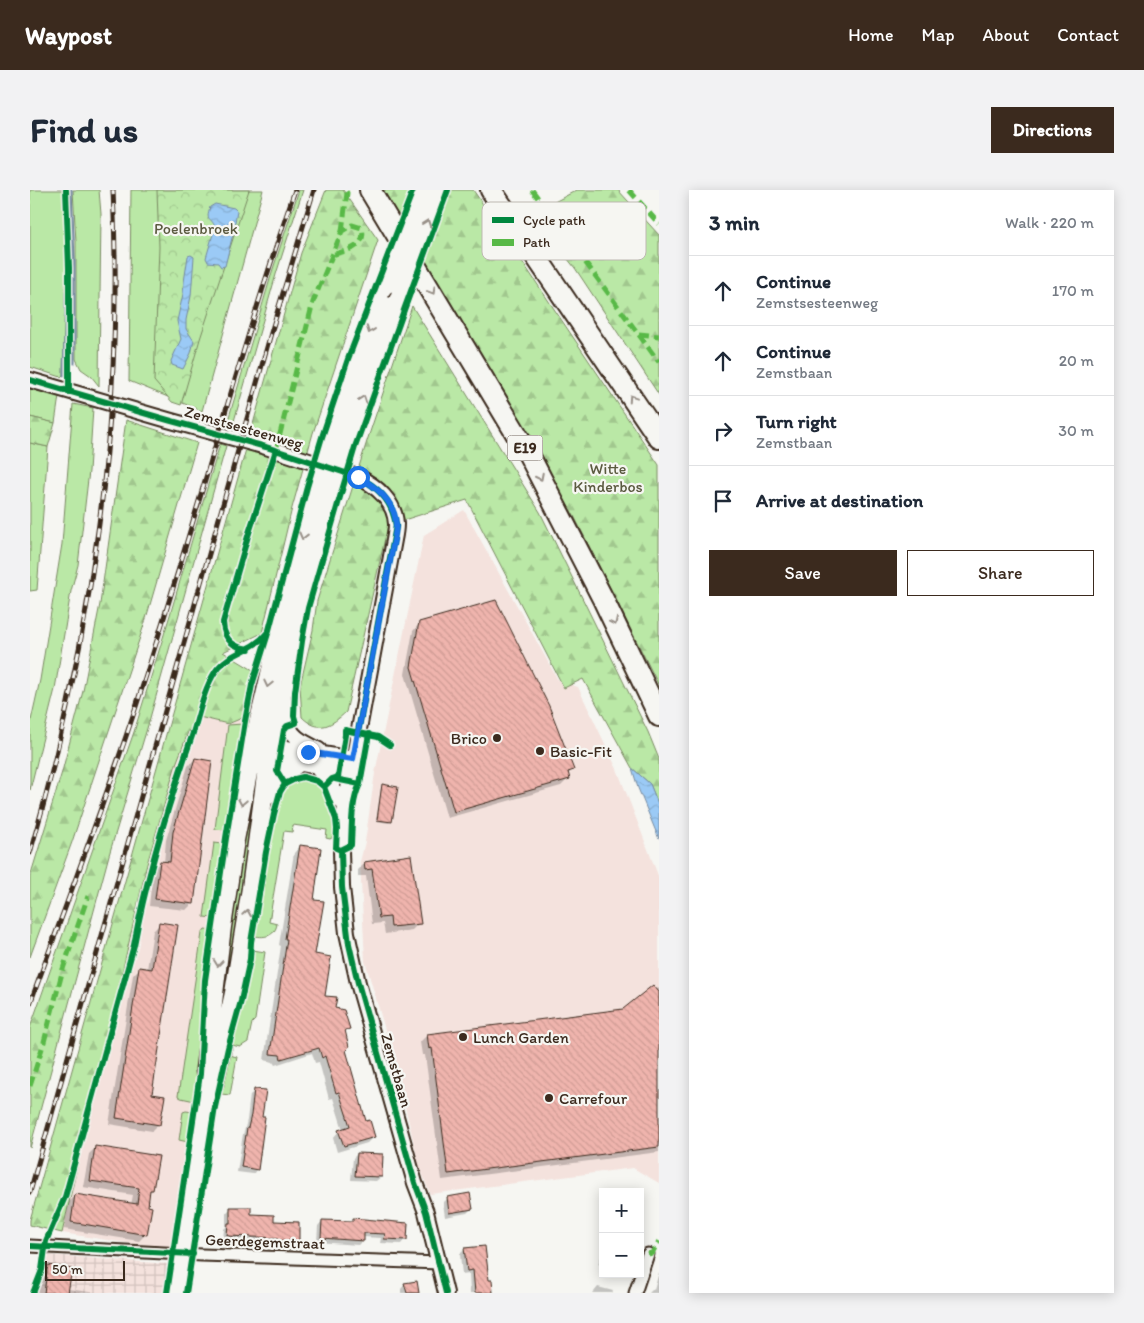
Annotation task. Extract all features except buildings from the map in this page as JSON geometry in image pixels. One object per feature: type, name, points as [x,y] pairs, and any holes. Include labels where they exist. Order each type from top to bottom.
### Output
[{"type":"highway","name":"E19","points":[[370,190],[529,455],[603,599],[659,716]]},
{"type":"highway","points":[[490,190],[498,202]]},
{"type":"highway","points":[[538,260],[659,438]]},
{"type":"main road","points":[[177,1293],[207,1099],[205,1069],[222,927],[235,840],[261,750],[285,687],[324,492],[387,284],[421,190]]},
{"type":"main road","points":[[339,442],[398,301],[439,190]]},
{"type":"main road","points":[[207,1099],[214,1084],[234,993],[263,802],[261,750],[302,540],[324,492]]},
{"type":"street","name":"Zemstsesteenweg","points":[[30,380],[282,451],[358,477],[379,490],[393,511],[396,526],[358,732]]},
{"type":"street","points":[[285,687],[285,717],[290,730],[300,740],[326,755],[352,766]]},
{"type":"street","name":"Zemstbaan","points":[[358,732],[345,805],[341,850],[342,886],[349,944],[358,983],[415,1183],[426,1212],[446,1293]]},
{"type":"street","points":[[261,750],[326,755]]},
{"type":"street","points":[[261,750],[307,764],[352,766]]},
{"type":"street","points":[[263,802],[282,775],[307,764]]},
{"type":"street","points":[[307,764],[331,783],[338,799],[345,805]]},
{"type":"street","name":"Geerdegemstraat","points":[[30,1246],[183,1254],[440,1263]]},
{"type":"street","points":[[635,1293],[648,1254]]},
{"type":"shaded area","points":[[464,510],[558,680],[578,687],[617,769],[659,878],[659,1183],[633,1168],[430,1194],[419,1165],[395,1064],[365,961],[360,862],[365,842],[375,773],[424,535]]},
{"type":"shaded area","points":[[198,717],[228,724],[242,718],[204,980],[194,1114],[171,1247],[146,1246],[62,1233],[147,864],[176,764],[189,730]]},
{"type":"shaded area","points":[[49,1255],[169,1264],[164,1293],[38,1293]]},
{"type":"green space","points":[[30,190],[63,190],[66,254],[63,375],[61,377],[30,367]]},
{"type":"green space","points":[[73,190],[99,190],[101,214],[99,386],[91,376],[81,369],[76,359],[76,242]]},
{"type":"green space","points":[[131,190],[263,190],[202,411],[129,381]]},
{"type":"green space","name":"Poelenbroek","points":[[157,190],[249,190],[200,339],[181,405],[172,402],[154,381],[159,247]]},
{"type":"green space","points":[[299,190],[303,190],[277,271],[232,428],[226,427],[273,269]]},
{"type":"green space","points":[[326,190],[343,190],[378,240],[313,433],[292,508],[262,633],[223,652],[253,670],[242,718],[228,724],[199,717],[189,730],[176,764],[147,864],[62,1233],[30,1225],[301,253]]},
{"type":"green space","name":"Witte Kinderbos","points":[[378,190],[473,190],[482,203],[482,260],[521,260],[659,465],[659,686],[574,516],[426,265]]},
{"type":"green space","points":[[577,190],[618,190],[629,202],[554,202]]},
{"type":"green space","points":[[646,221],[659,235],[659,395],[569,260],[646,260]]},
{"type":"green space","points":[[412,306],[540,512],[648,732],[659,759],[659,807],[650,784],[632,768],[583,679],[564,688],[467,500],[388,525],[346,712],[336,721],[325,726],[314,725],[302,717],[300,686],[313,630],[317,601]]},
{"type":"green space","points":[[30,389],[59,396],[55,423],[30,417]]},
{"type":"green space","points":[[73,404],[93,408],[89,471],[78,565],[71,591],[55,689],[30,790],[30,725],[40,680],[62,544]]},
{"type":"green space","points":[[30,417],[55,423],[48,447],[30,443]]},
{"type":"green space","points":[[126,420],[197,443],[145,622],[72,842],[30,957],[30,877],[62,772],[83,691],[100,604]]},
{"type":"green space","points":[[30,443],[48,447],[37,590],[30,591]]},
{"type":"green space","points":[[220,444],[226,446],[148,725],[109,855],[30,1148],[30,1028],[134,732]]},
{"type":"green space","points":[[243,724],[225,830],[215,829],[228,725]]},
{"type":"green space","points":[[304,780],[315,783],[324,793],[332,815],[335,836],[330,839],[326,838],[327,830],[293,825],[292,832],[284,831],[269,922],[277,924],[276,928],[272,934],[262,937],[255,936],[268,853],[282,793],[297,782]]},
{"type":"green space","points":[[250,787],[261,788],[224,1008],[221,1008],[227,938]]},
{"type":"green space","points":[[214,843],[223,844],[213,918],[204,917]]},
{"type":"green space","points":[[205,929],[211,930],[204,980],[195,1101],[178,1096],[202,933]]},
{"type":"green space","points":[[253,950],[265,952],[255,1020],[252,1023],[248,1042],[240,1047],[232,1045],[243,1003]]},
{"type":"green space","points":[[229,1055],[237,1057],[230,1095],[221,1094]]},
{"type":"green space","points":[[183,1112],[193,1112],[188,1142],[179,1140]]},
{"type":"water","points":[[215,204],[234,208],[237,211],[225,266],[221,267],[218,263],[208,262],[206,258],[215,227],[208,217],[210,207]]},
{"type":"water","points":[[188,256],[194,257],[186,329],[194,341],[191,353],[183,369],[172,365],[171,361],[181,339],[177,321]]},
{"type":"water","points":[[632,768],[650,784],[659,806],[659,839],[638,788]]},
{"type":"waterway","points":[[71,190],[74,258],[74,363]]},
{"type":"waterway","points":[[64,375],[66,292]]},
{"type":"railway","points":[[30,853],[52,772],[71,690],[99,525],[108,441],[113,358],[115,274],[113,190]]},
{"type":"railway","points":[[30,1004],[129,728],[255,314],[295,190]]},
{"type":"railway","points":[[30,1192],[271,333],[314,190]]},
{"type":"marked path","points":[[342,231],[347,193],[345,190]]},
{"type":"marked path","points":[[532,190],[541,202]]},
{"type":"marked path","points":[[629,190],[640,202]]},
{"type":"marked path","points":[[646,209],[659,224]]},
{"type":"marked path","points":[[276,450],[313,302],[342,231],[352,225],[362,228],[363,235],[359,244],[349,250],[344,251],[338,253],[332,255]]},
{"type":"marked path","points":[[584,260],[659,362]]},
{"type":"marked path","points":[[639,334],[659,336]]},
{"type":"marked path","points":[[30,1086],[44,1042],[63,969],[88,896]]},
{"type":"marked path","points":[[648,1254],[652,1253],[659,1241]]},
{"type":"cycle path","points":[[66,190],[69,268],[69,392]]},
{"type":"cycle path","points":[[167,1293],[200,1074],[205,980],[226,838],[252,685],[322,437],[348,359],[413,190]]},
{"type":"cycle path","points":[[285,784],[277,771],[284,730],[287,726],[296,723],[294,716],[295,692],[308,608],[355,447],[448,190]]},
{"type":"cycle path","points":[[30,380],[266,447],[358,477],[366,481],[384,497],[392,510],[396,526],[358,732]]},
{"type":"cycle path","points":[[249,649],[238,647],[228,639],[223,622],[276,450]]},
{"type":"cycle path","points":[[33,1293],[42,1270],[46,1241],[65,1197],[134,945],[145,892],[159,840],[204,695],[220,665],[254,645],[266,634]]},
{"type":"cycle path","points":[[324,787],[332,779],[338,777],[345,730],[378,737],[390,745]]},
{"type":"cycle path","points":[[335,779],[360,784],[369,734]]},
{"type":"cycle path","points":[[186,1293],[215,1107],[250,959],[251,942],[274,814],[280,792],[285,784],[303,777],[317,781],[324,787],[336,819],[336,848],[341,850]]},
{"type":"cycle path","points":[[341,850],[351,845],[353,806],[360,784]]},
{"type":"cycle path","points":[[341,850],[342,887],[349,944],[358,983],[415,1183],[426,1212],[446,1293]]},
{"type":"cycle path","points":[[30,1246],[193,1254]]},
{"type":"place","name":"Brico","points":[[497,738]]},
{"type":"place","name":"Basic-Fit","points":[[540,751]]},
{"type":"place","name":"Lunch Garden","points":[[463,1037]]},
{"type":"place","name":"Carrefour","points":[[549,1098]]},
{"type":"route","points":[[308,752],[353,759],[394,540],[395,518],[386,498],[370,483],[358,477]]}]
